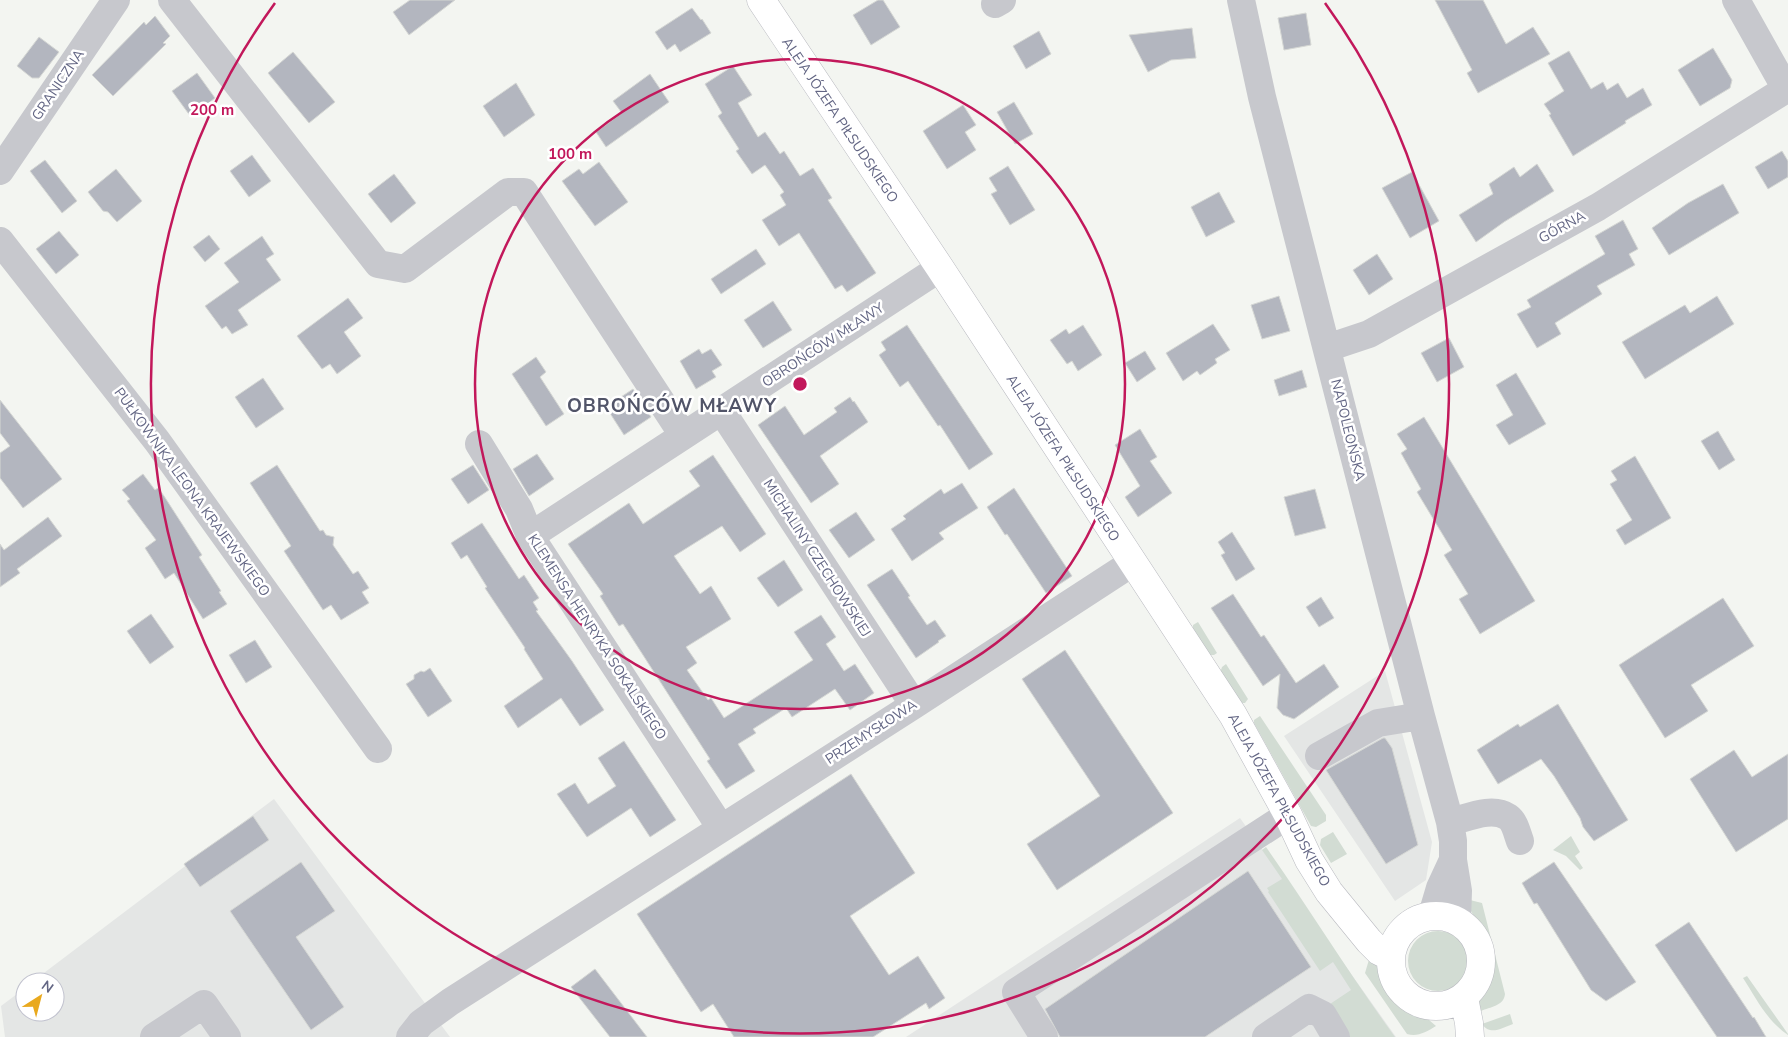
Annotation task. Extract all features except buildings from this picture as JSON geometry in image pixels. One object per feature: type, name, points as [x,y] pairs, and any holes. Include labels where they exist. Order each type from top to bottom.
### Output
[{"type":"main road","name":"ALEJA JÓZEFA PIŁSUDSKIEGO","points":[[761,0],[940,268],[1232,716],[1288,815],[1309,860],[1329,892],[1354,922],[1379,924],[1396,945]]},
{"type":"main road","points":[[1420,918],[1444,918],[1469,929],[1478,942],[1482,957],[1481,972],[1474,986],[1451,1002],[1423,1005],[1410,998],[1398,986],[1392,972],[1396,945],[1409,924],[1420,918]]},
{"type":"main road","points":[[1451,1002],[1458,1037]]},
{"type":"main road","points":[[1451,1002],[1469,1023],[1470,1037]]},
{"type":"street","name":"GRANICZNA","points":[[0,171],[116,0]]},
{"type":"street","points":[[172,0],[378,264],[406,269],[508,192],[524,192],[683,435]]},
{"type":"street","name":"NAPOLEOŃSKA","points":[[1241,0],[1262,97],[1450,822],[1458,891],[1444,918]]},
{"type":"street","points":[[1736,0],[1787,89]]},
{"type":"street","name":"GÓRNA","points":[[1327,348],[1368,334],[1598,207],[1787,89]]},
{"type":"street","name":"PUŁKOWNIKA LEONA KRAJEWSKIEGO","points":[[0,241],[157,440],[378,748]]},
{"type":"street","name":"OBROŃCÓW MŁAWY","points":[[530,536],[940,268]]},
{"type":"street","name":"MICHALINY CZECHOWSKIEJ","points":[[721,410],[914,705]]},
{"type":"street","name":"KLEMENSA HENRYKA SOKALSKIEGO","points":[[478,444],[519,508],[530,536],[721,828]]},
{"type":"street","name":"PRZEMYSŁOWA","points":[[410,1037],[421,1023],[450,1002],[1132,563]]},
{"type":"street","points":[[1319,756],[1378,723],[1421,716]]},
{"type":"street","points":[[1450,822],[1494,812],[1508,817],[1515,826],[1520,841]]},
{"type":"street","points":[[1044,1037],[1016,992],[1288,815]]},
{"type":"street","points":[[154,1037],[204,1004],[227,1037]]},
{"type":"street","points":[[1266,1037],[1309,1008],[1323,1015],[1336,1037]]},
{"type":"shaded area","points":[[1198,622],[1217,653],[1214,655],[1210,655],[1193,629],[1193,625]]},
{"type":"shaded area","points":[[1226,664],[1248,699],[1245,703],[1241,703],[1220,673],[1222,667]]},
{"type":"shaded area","points":[[1385,671],[1432,842],[1426,880],[1395,901],[1284,736]]},
{"type":"shaded area","points":[[1260,716],[1326,815],[1326,821],[1316,827],[1311,826],[1254,723],[1254,720]]},
{"type":"shaded area","points":[[274,799],[450,1037],[5,1037],[1,1006],[15,996],[15,1022],[65,1022],[65,972],[45,972]]},
{"type":"shaded area","points":[[1240,818],[1396,1037],[906,1037]]},
{"type":"shaded area","points":[[1333,832],[1347,854],[1331,863],[1320,845],[1321,839]]},
{"type":"shaded area","points":[[1571,836],[1580,852],[1575,856],[1583,868],[1580,870],[1566,856],[1553,850]]},
{"type":"shaded area","points":[[1266,847],[1395,1037],[1345,1037],[1321,1010],[1351,990],[1333,962],[1320,971],[1268,892],[1267,888],[1282,879],[1262,850]]},
{"type":"shaded area","points":[[1470,900],[1482,903],[1505,994],[1499,1004],[1481,1011],[1478,1002],[1488,984],[1494,965],[1494,957],[1485,931],[1472,913]]},
{"type":"shaded area","points":[[1438,931],[1454,936],[1459,940],[1463,945],[1468,961],[1463,977],[1459,982],[1454,986],[1438,991],[1422,986],[1417,982],[1413,977],[1408,961],[1413,945],[1417,940],[1422,936]]},
{"type":"shaded area","points":[[1371,953],[1380,966],[1393,995],[1411,1011],[1429,1020],[1436,1026],[1418,1034],[1407,1034],[1365,973]]},
{"type":"shaded area","points":[[1747,976],[1788,1035],[1762,1009],[1743,978]]},
{"type":"shaded area","points":[[1510,1014],[1513,1024],[1500,1029],[1489,1030],[1482,1024]]},
{"type":"district","name":"OBROŃCÓW MŁAWY","points":[[672,406]]}]
